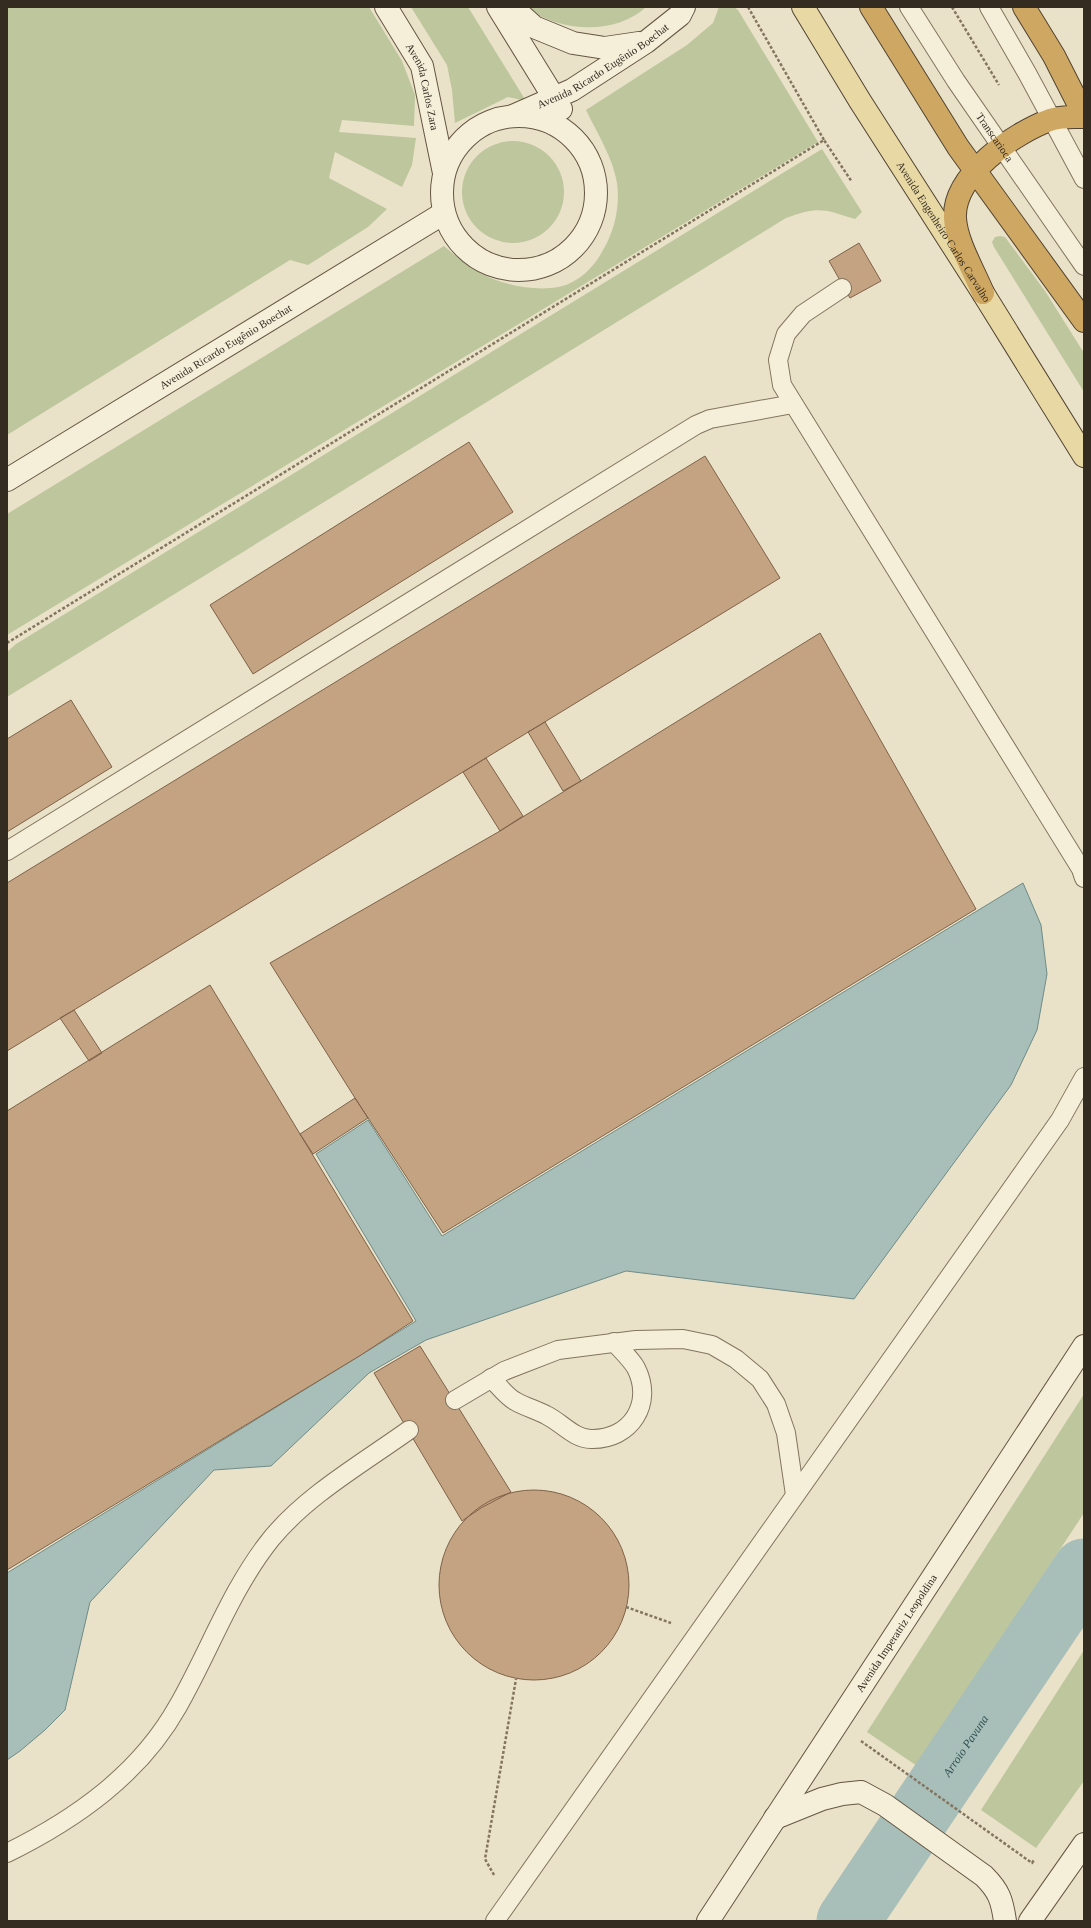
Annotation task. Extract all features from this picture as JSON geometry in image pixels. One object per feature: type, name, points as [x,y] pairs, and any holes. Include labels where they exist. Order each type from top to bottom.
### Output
[{"type":"highway","points":[[871,7],[974,171],[1031,246],[1084,321]]},
{"type":"highway","points":[[983,292],[958,234],[956,224],[955,206],[974,171],[1026,132],[1052,119],[1084,116],[1054,56],[1024,7]]},
{"type":"main road","name":"Avenida Engenheiro Carlos Carvalho","points":[[803,7],[860,101],[983,292],[1084,456]]},
{"type":"street","name":"Avenida Carlos Zara","points":[[386,7],[422,66],[444,173]]},
{"type":"street","points":[[498,7],[554,97],[585,152],[595,174],[597,198],[592,222],[579,243],[561,259],[539,269],[515,272],[491,266],[470,253],[454,235],[444,213],[441,193],[444,173],[468,134],[489,121],[514,115],[535,117],[554,124],[572,136],[585,152]]},
{"type":"street","points":[[512,7],[534,27],[573,43],[605,48],[646,42]]},
{"type":"street","name":"Avenida Ricardo Eugênio Boechat","points":[[514,115],[572,90],[646,42],[680,15],[684,7]]},
{"type":"street","name":"Avenida Ricardo Eugênio Boechat","points":[[7,480],[444,213]]},
{"type":"street","name":"Avenida Imperatriz Leopoldina","points":[[708,1921],[1084,1346]]},
{"type":"street","points":[[775,1818],[822,1800],[842,1794],[861,1792],[884,1805],[984,1876],[995,1887],[1002,1902],[1005,1921]]},
{"type":"street","points":[[1030,1921],[1084,1844]]},
{"type":"lane","name":"Transcarioca","points":[[909,7],[956,80],[1084,266]]},
{"type":"lane","points":[[989,7],[1084,179]]},
{"type":"lane","points":[[842,288],[802,314],[786,334],[778,360],[782,385],[1081,869],[1084,878]]},
{"type":"lane","points":[[7,851],[696,425],[710,419],[793,404]]},
{"type":"lane","points":[[495,1921],[1060,1120],[1084,1077]]},
{"type":"lane","points":[[454,1400],[504,1371],[558,1350],[636,1340],[683,1339],[712,1345],[736,1360],[760,1379],[776,1404],[786,1433],[795,1495]]},
{"type":"lane","points":[[491,1378],[516,1402],[548,1416],[573,1433],[590,1439],[609,1437],[627,1428],[640,1411],[643,1389],[636,1367],[614,1342]]},
{"type":"lane","points":[[7,1853],[56,1828],[92,1802],[126,1774],[153,1746],[178,1706],[226,1608],[247,1574],[272,1539],[306,1504],[409,1430]]},
{"type":"path","points":[[748,7],[824,140],[852,182]]},
{"type":"path","points":[[952,7],[1001,88]]},
{"type":"path","points":[[7,643],[18,634],[824,140]]},
{"type":"path","points":[[626,1607],[699,1633]]},
{"type":"path","points":[[509,1902],[485,1859],[516,1679]]},
{"type":"path","points":[[849,1706],[864,1717],[865,1720],[856,1738],[1032,1863],[1036,1858]]},
{"type":"green space","points":[[7,7],[369,7],[402,61],[415,95],[414,126],[342,120],[339,132],[416,138],[412,165],[402,187],[335,152],[329,178],[387,209],[368,227],[308,265],[290,260],[7,435]]},
{"type":"green space","points":[[411,7],[468,7],[526,101],[508,97],[455,123],[452,90],[447,65]]},
{"type":"green space","points":[[526,7],[646,7],[619,23],[586,27],[570,26],[554,22]]},
{"type":"green space","points":[[719,7],[734,7],[738,10],[818,142],[7,635],[7,514],[444,246],[480,273],[495,280],[518,286],[530,288],[554,288],[574,281],[587,272],[601,255],[611,234],[616,218],[618,192],[612,164],[586,110],[687,45],[713,23]]},
{"type":"green space","points":[[513,141],[523,142],[542,149],[556,163],[563,182],[563,202],[556,221],[542,235],[523,242],[513,243],[503,242],[484,235],[470,221],[463,202],[462,192],[463,182],[470,163],[484,149],[503,142]]},
{"type":"green space","points":[[822,149],[862,212],[855,219],[821,210],[814,210],[786,218],[7,697],[7,652],[16,644]]},
{"type":"green space","points":[[995,237],[1005,237],[1045,291],[1084,353],[1084,392],[994,247],[992,242]]},
{"type":"green space","points":[[1084,1394],[1084,1513],[917,1766],[867,1732]]},
{"type":"green space","points":[[1084,1650],[1084,1781],[1036,1848],[981,1810]]},
{"type":"water","points":[[1023,883],[1041,925],[1047,974],[1037,1030],[1011,1085],[854,1299],[626,1271],[426,1340],[369,1373],[271,1466],[214,1470],[90,1602],[65,1710],[45,1730],[7,1760],[7,1573],[416,1321],[316,1154],[368,1120],[442,1236]]},
{"type":"building","points":[[859,243],[881,281],[850,298],[829,261]]},
{"type":"building","points":[[469,442],[513,512],[253,674],[210,605]]},
{"type":"building","points":[[705,456],[780,578],[7,1051],[7,883]]},
{"type":"building","points":[[820,633],[976,909],[443,1233],[355,1098],[270,963],[500,831]]},
{"type":"building","points":[[71,700],[112,767],[7,832],[7,739]]},
{"type":"building","points":[[545,722],[581,781],[563,791],[528,732]]},
{"type":"building","points":[[486,758],[523,816],[500,831],[463,772]]},
{"type":"building","points":[[210,985],[413,1321],[361,1355],[7,1570],[7,1111]]},
{"type":"building","points":[[74,1010],[102,1053],[89,1061],[60,1018]]},
{"type":"building","points":[[355,1098],[368,1118],[313,1154],[300,1134]]},
{"type":"building","points":[[420,1346],[511,1492],[481,1508],[462,1521],[374,1373]]},
{"type":"building","points":[[525,1490],[543,1490],[562,1494],[579,1501],[594,1511],[608,1525],[618,1540],[625,1557],[629,1576],[629,1594],[625,1613],[618,1630],[608,1645],[594,1659],[579,1669],[562,1676],[543,1680],[525,1680],[506,1676],[489,1669],[474,1659],[460,1645],[450,1630],[443,1613],[439,1594],[439,1576],[443,1557],[450,1540],[460,1525],[474,1511],[489,1501],[506,1494]]},
{"type":"waterway","name":"Arroio Pavuna","points":[[848,1921],[1084,1570]]}]
